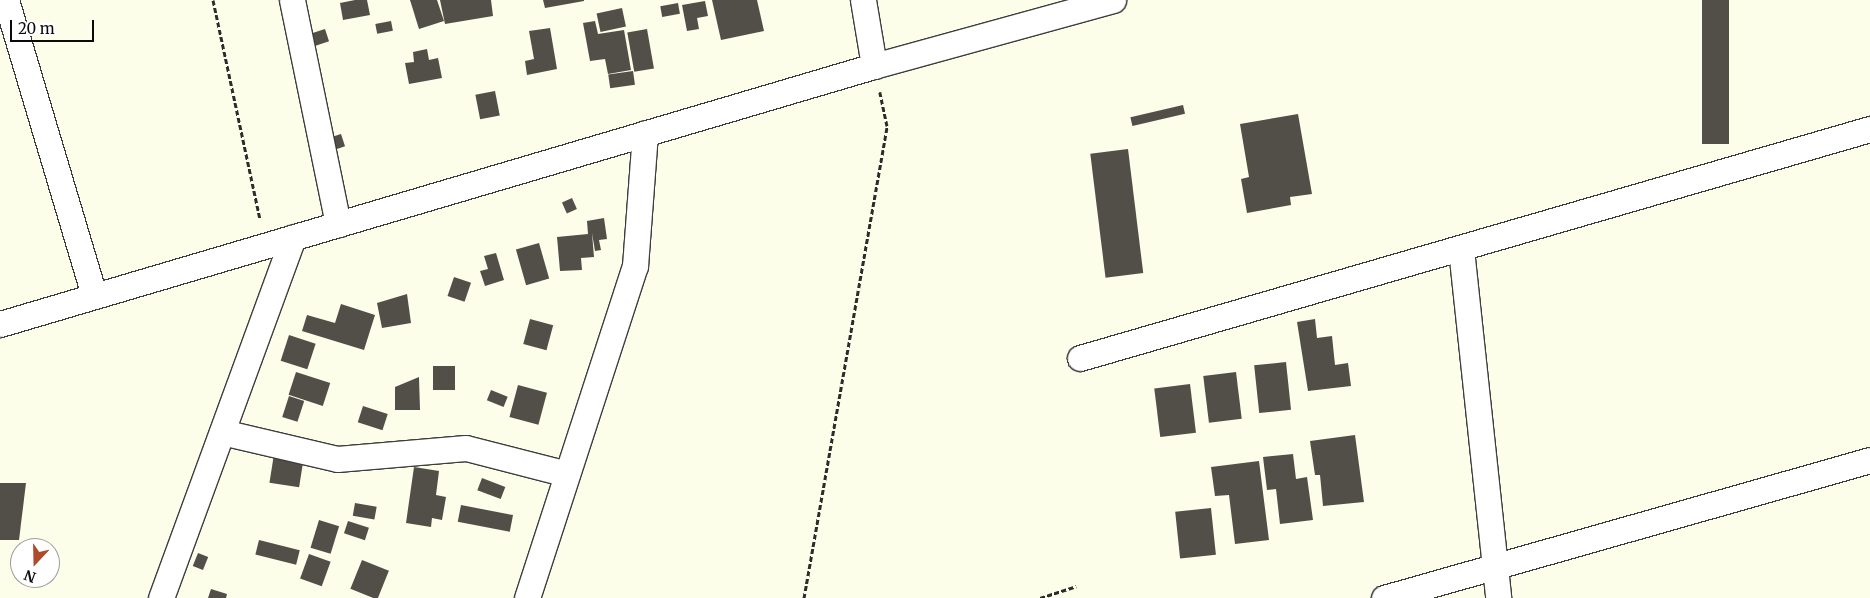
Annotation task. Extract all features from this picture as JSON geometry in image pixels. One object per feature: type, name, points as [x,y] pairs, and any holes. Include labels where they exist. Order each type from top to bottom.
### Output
[{"type":"street","points":[[6,0],[94,295]]},
{"type":"street","points":[[292,0],[338,224]]},
{"type":"street","points":[[863,0],[874,66]]},
{"type":"street","points":[[0,324],[874,66],[1113,0]]},
{"type":"street","points":[[1080,358],[1461,249],[1870,128]]},
{"type":"street","points":[[527,598],[635,266],[645,133]]},
{"type":"street","points":[[161,598],[293,237]]},
{"type":"street","points":[[1461,249],[1498,598]]},
{"type":"street","points":[[222,432],[337,459],[466,448],[567,474]]},
{"type":"street","points":[[1384,598],[1870,460]]},
{"type":"path","points":[[213,0],[266,245]]},
{"type":"path","points":[[804,598],[887,126],[874,66]]},
{"type":"path","points":[[1040,598],[1076,586]]},
{"type":"building","points":[[367,0],[370,15],[343,20],[340,3]]},
{"type":"building","points":[[410,0],[437,0],[444,21],[419,29]]},
{"type":"building","points":[[440,0],[491,0],[493,16],[445,24]]},
{"type":"building","points":[[543,0],[584,0],[584,1],[545,8]]},
{"type":"building","points":[[712,0],[757,0],[764,31],[721,40]]},
{"type":"building","points":[[1702,0],[1729,0],[1729,144],[1702,144]]},
{"type":"building","points":[[705,1],[708,16],[697,18],[699,29],[687,31],[682,5]]},
{"type":"building","points":[[678,3],[680,14],[662,17],[660,6]]},
{"type":"building","points":[[622,8],[626,27],[601,32],[597,13]]},
{"type":"building","points":[[391,21],[393,31],[377,34],[375,24]]},
{"type":"building","points":[[595,21],[598,34],[624,30],[631,70],[608,74],[605,59],[590,61],[583,23]]},
{"type":"building","points":[[550,28],[557,69],[527,75],[525,61],[534,59],[529,31]]},
{"type":"building","points":[[325,29],[329,41],[312,47],[308,35]]},
{"type":"building","points":[[647,29],[654,68],[634,72],[627,32]]},
{"type":"building","points":[[427,49],[429,60],[438,58],[442,78],[409,84],[405,63],[414,62],[413,52]]},
{"type":"building","points":[[633,71],[635,85],[610,88],[608,74]]},
{"type":"building","points":[[495,91],[500,116],[480,119],[475,95]]},
{"type":"building","points":[[1183,105],[1185,114],[1132,126],[1130,117]]},
{"type":"building","points":[[1298,114],[1312,194],[1290,197],[1291,205],[1247,213],[1241,179],[1249,177],[1240,124]]},
{"type":"building","points":[[341,134],[345,146],[332,151],[328,138]]},
{"type":"building","points":[[1128,149],[1143,273],[1106,278],[1090,154]]},
{"type":"building","points":[[572,198],[577,209],[567,213],[562,202]]},
{"type":"building","points":[[604,218],[607,239],[599,240],[601,250],[595,251],[592,233],[594,257],[581,258],[582,270],[560,271],[557,237],[588,234],[587,221]]},
{"type":"building","points":[[539,243],[549,279],[526,285],[516,250]]},
{"type":"building","points":[[496,253],[504,280],[485,286],[480,271],[488,269],[484,256]]},
{"type":"building","points":[[454,277],[471,283],[465,302],[447,296]]},
{"type":"building","points":[[407,294],[411,323],[382,328],[377,303]]},
{"type":"building","points":[[341,304],[375,315],[364,350],[302,331],[307,315],[335,323]]},
{"type":"building","points":[[530,319],[553,325],[546,350],[523,344]]},
{"type":"building","points":[[1315,319],[1317,338],[1332,336],[1335,365],[1348,363],[1351,386],[1308,391],[1297,322]]},
{"type":"building","points":[[289,335],[316,344],[307,369],[281,361]]},
{"type":"building","points":[[1286,362],[1291,410],[1259,413],[1254,365]]},
{"type":"building","points":[[433,366],[455,366],[455,390],[433,390]]},
{"type":"building","points":[[296,372],[330,383],[323,406],[289,395]]},
{"type":"building","points":[[1236,372],[1242,419],[1209,423],[1203,376]]},
{"type":"building","points":[[419,377],[420,410],[395,410],[395,387]]},
{"type":"building","points":[[1190,384],[1196,433],[1160,437],[1154,388]]},
{"type":"building","points":[[518,385],[547,393],[538,425],[509,417]]},
{"type":"building","points":[[491,390],[508,397],[504,407],[487,400]]},
{"type":"building","points":[[289,396],[304,401],[297,422],[282,417]]},
{"type":"building","points":[[363,406],[388,414],[382,430],[358,422]]},
{"type":"building","points":[[1355,435],[1364,502],[1323,506],[1320,475],[1315,475],[1310,441]]},
{"type":"building","points":[[274,454],[304,459],[299,487],[269,483]]},
{"type":"building","points":[[1293,454],[1296,479],[1307,477],[1313,520],[1280,524],[1276,489],[1267,490],[1263,457]]},
{"type":"building","points":[[1259,461],[1269,540],[1235,544],[1229,495],[1215,496],[1211,467]]},
{"type":"building","points":[[414,467],[439,471],[436,495],[446,497],[442,520],[432,518],[431,527],[406,523]]},
{"type":"building","points":[[482,478],[505,487],[501,499],[477,490]]},
{"type":"building","points":[[0,483],[26,483],[19,538],[0,540]]},
{"type":"building","points":[[355,503],[377,507],[374,520],[353,516]]},
{"type":"building","points":[[461,505],[513,515],[510,532],[458,522]]},
{"type":"building","points":[[1211,508],[1216,555],[1180,559],[1175,512]]},
{"type":"building","points":[[319,520],[339,526],[331,554],[311,548]]},
{"type":"building","points":[[348,521],[369,528],[365,540],[344,533]]},
{"type":"building","points":[[259,540],[300,550],[296,565],[255,555]]},
{"type":"building","points":[[198,553],[208,557],[203,570],[193,566]]},
{"type":"building","points":[[309,554],[331,562],[322,586],[300,578]]},
{"type":"building","points":[[362,560],[389,571],[378,598],[350,589]]},
{"type":"building","points":[[211,589],[227,594],[226,598],[208,598]]}]
